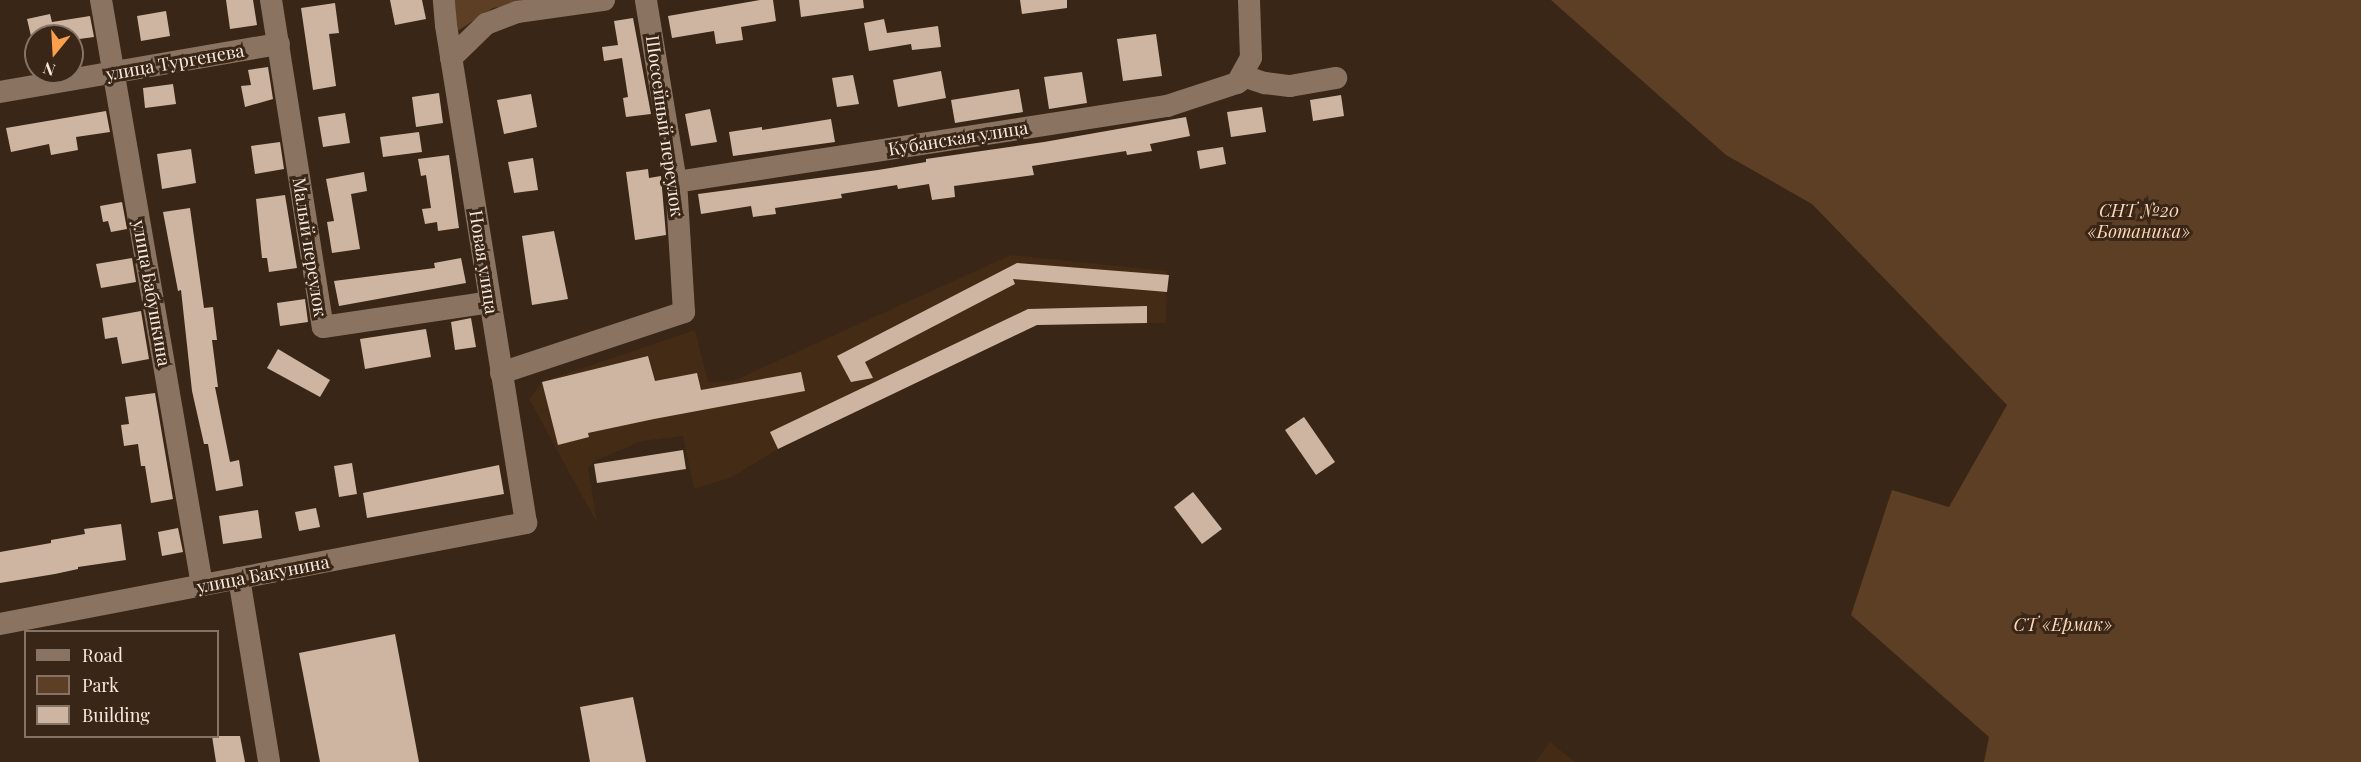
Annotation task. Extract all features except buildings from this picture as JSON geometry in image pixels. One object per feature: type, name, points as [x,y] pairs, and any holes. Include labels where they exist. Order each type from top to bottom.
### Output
[{"type":"street","name":"улица Бабушкина","points":[[101,0],[202,585]]},
{"type":"street","name":"Малый переулок","points":[[271,0],[323,327],[490,302]]},
{"type":"street","name":"Новая улица","points":[[444,0],[451,58],[526,524]]},
{"type":"street","points":[[451,58],[486,24],[517,12],[604,0]]},
{"type":"street","name":"Шоссейный переулок","points":[[501,373],[684,312],[676,182],[646,0]]},
{"type":"street","points":[[1237,83],[1251,58],[1249,0]]},
{"type":"street","name":"улица Тургенева","points":[[0,92],[279,44]]},
{"type":"street","name":"Кубанская улица","points":[[676,182],[1167,105],[1237,83],[1246,77],[1265,83],[1290,86],[1336,78]]},
{"type":"street","name":"улица Бакунина","points":[[0,624],[526,524]]},
{"type":"street","points":[[239,578],[269,762]]},
{"type":"shaded area","points":[[1011,255],[1167,271],[1166,323],[1037,325],[778,449],[732,477],[694,489],[683,436],[642,441],[594,461],[588,468],[597,523],[529,399],[542,382],[695,330],[708,382],[733,381]]},
{"type":"shaded area","points":[[1550,742],[1575,762],[1535,762]]},
{"type":"green space","points":[[455,0],[546,0],[493,8],[456,32]]},
{"type":"green space","name":"СНТ №20 «Ботаника»","points":[[1551,0],[2361,0],[2361,762],[1984,762],[1989,737],[1851,615],[1892,490],[1949,507],[2007,405],[1812,204],[1726,155]]},
{"type":"park label","name":"СТ «Ермак»","points":[[2063,624]]}]
